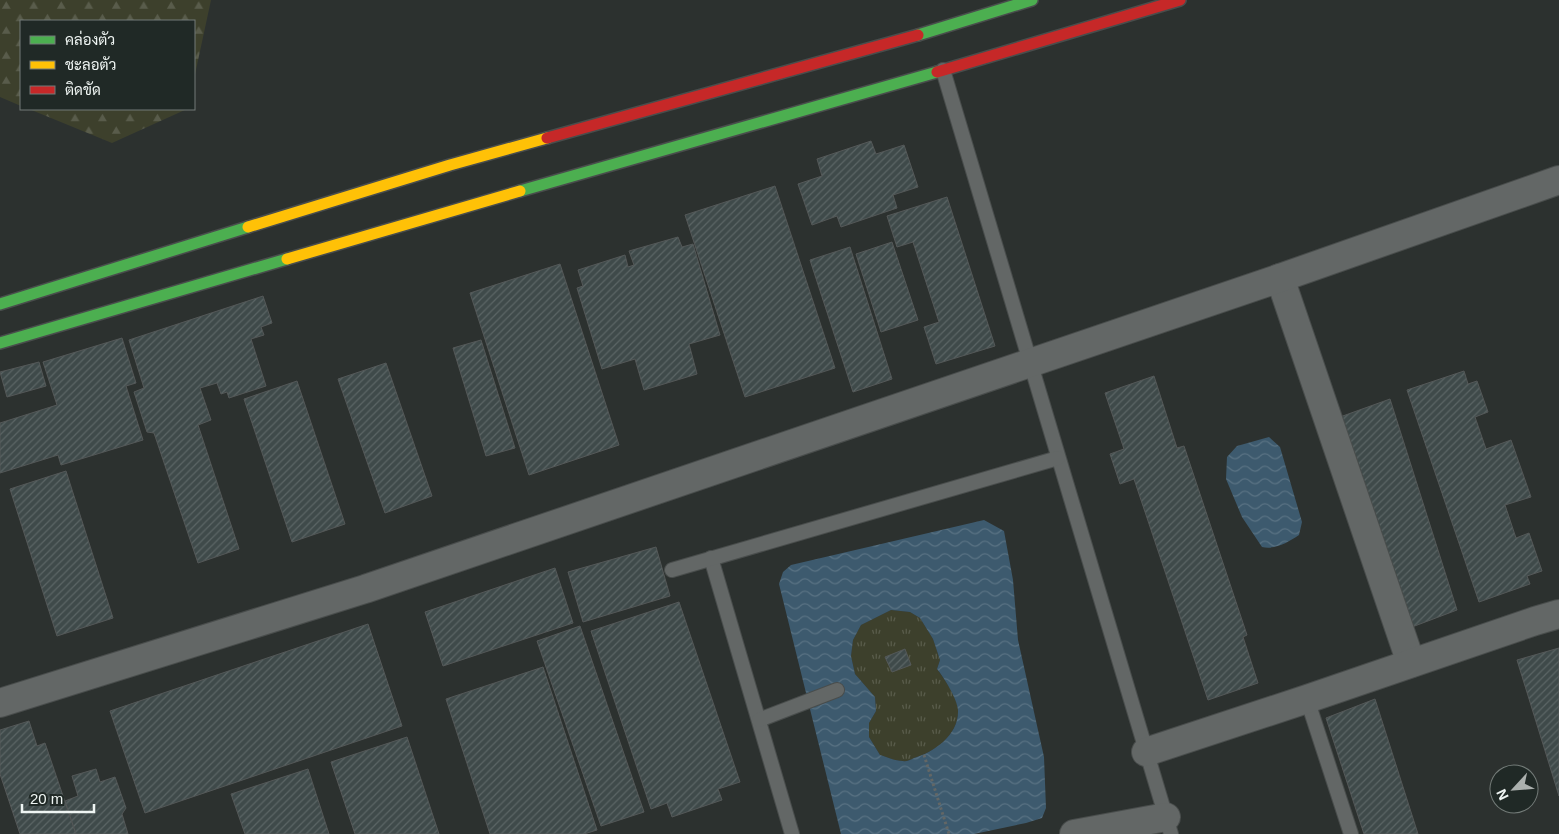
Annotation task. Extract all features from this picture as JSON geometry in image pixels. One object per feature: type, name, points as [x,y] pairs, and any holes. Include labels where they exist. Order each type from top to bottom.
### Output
[{"type":"main road","points":[[0,304],[450,165],[933,35],[1032,0]]},
{"type":"main road","points":[[0,343],[942,66],[1180,0]]},
{"type":"street","points":[[0,703],[365,589],[1280,278],[1559,180]]},
{"type":"street","points":[[1280,278],[1411,664]]},
{"type":"street","points":[[1146,752],[1559,614]]},
{"type":"street","points":[[1074,834],[1168,826]]},
{"type":"lane","points":[[942,66],[1168,826]]},
{"type":"lane","points":[[672,570],[1058,458]]},
{"type":"lane","points":[[712,558],[792,834]]},
{"type":"lane","points":[[759,720],[837,690]]},
{"type":"lane","points":[[1307,699],[1351,834]]},
{"type":"path","points":[[924,755],[949,834]]},
{"type":"green space","points":[[0,0],[211,0],[195,74],[195,20],[20,20],[20,106],[0,97]]},
{"type":"green space","points":[[31,110],[185,110],[112,143]]},
{"type":"green space","points":[[891,610],[910,612],[920,618],[933,639],[940,660],[937,669],[953,694],[958,710],[954,727],[944,741],[922,755],[905,761],[894,760],[880,755],[869,737],[869,723],[876,711],[875,697],[855,674],[851,656],[853,640],[861,625]]},
{"type":"water","points":[[1269,437],[1280,447],[1302,522],[1299,535],[1282,545],[1267,548],[1262,547],[1242,517],[1226,479],[1227,457],[1237,446]]},
{"type":"water","points":[[984,520],[1004,531],[1013,580],[1018,640],[1044,757],[1046,808],[1042,818],[974,834],[841,834],[779,584],[783,572],[791,565]],"holes":[[[891,610],[910,612],[920,618],[933,639],[940,660],[937,669],[953,694],[958,710],[954,727],[944,741],[937,747],[904,761],[880,755],[869,737],[869,723],[876,711],[875,697],[855,674],[851,656],[853,640],[861,625]]]},
{"type":"building","points":[[871,141],[876,154],[904,145],[918,187],[893,195],[897,208],[841,227],[837,216],[812,225],[798,184],[822,176],[817,159]]},
{"type":"building","points":[[775,186],[835,368],[745,397],[685,215]]},
{"type":"building","points":[[947,197],[995,346],[936,364],[924,327],[939,322],[913,242],[897,247],[887,216]]},
{"type":"building","points":[[678,237],[682,247],[693,244],[720,335],[689,344],[697,374],[644,390],[635,359],[602,369],[577,288],[583,286],[578,270],[625,255],[628,267],[634,265],[629,251]]},
{"type":"building","points":[[892,242],[918,320],[881,332],[856,254]]},
{"type":"building","points":[[850,247],[892,379],[853,392],[810,260]]},
{"type":"building","points":[[560,264],[619,445],[529,475],[470,293]]},
{"type":"building","points":[[263,296],[272,323],[261,327],[264,335],[251,339],[266,386],[229,398],[227,392],[221,394],[217,383],[200,388],[211,420],[198,425],[239,549],[198,563],[154,433],[147,432],[134,392],[144,388],[129,340]]},
{"type":"building","points":[[122,338],[136,383],[126,386],[143,440],[61,465],[58,455],[0,473],[0,423],[57,405],[43,362]]},
{"type":"building","points":[[481,340],[515,448],[486,456],[453,348]]},
{"type":"building","points":[[39,362],[46,386],[7,397],[0,372]]},
{"type":"building","points":[[386,363],[432,496],[385,513],[338,379]]},
{"type":"building","points":[[1464,371],[1468,384],[1477,381],[1488,412],[1475,417],[1486,449],[1511,440],[1531,497],[1505,505],[1516,538],[1529,533],[1542,571],[1527,576],[1530,584],[1479,602],[1407,390]]},
{"type":"building","points":[[1154,376],[1177,448],[1184,446],[1247,635],[1243,637],[1258,683],[1208,700],[1134,479],[1120,484],[1110,454],[1124,449],[1105,393]]},
{"type":"building","points":[[297,381],[345,524],[292,542],[244,399]]},
{"type":"building","points":[[1390,399],[1457,610],[1412,627],[1340,417]]},
{"type":"building","points":[[66,471],[113,618],[57,636],[10,489]]},
{"type":"building","points":[[656,547],[670,596],[583,622],[568,572]]},
{"type":"building","points":[[555,568],[573,623],[443,666],[425,612]]},
{"type":"building","points":[[679,602],[740,782],[718,789],[722,800],[672,817],[667,803],[651,809],[591,631]]},
{"type":"building","points":[[368,624],[402,726],[145,813],[110,711]]},
{"type":"building","points":[[580,626],[644,812],[601,826],[537,641]]},
{"type":"building","points":[[1559,648],[1559,796],[1517,660]]},
{"type":"building","points":[[905,649],[911,665],[892,672],[885,657]]},
{"type":"building","points":[[543,667],[597,830],[584,834],[490,834],[446,699]]},
{"type":"building","points":[[1375,699],[1418,834],[1364,834],[1326,718]]},
{"type":"building","points":[[29,721],[37,746],[45,743],[76,834],[20,834],[0,774],[0,730]]},
{"type":"building","points":[[407,737],[439,834],[355,834],[331,762]]},
{"type":"building","points":[[96,769],[100,782],[115,777],[126,808],[122,814],[128,834],[76,834],[65,801],[78,796],[72,776]]},
{"type":"building","points":[[308,769],[329,834],[245,834],[231,794]]},
{"type":"traffic: fast","points":[[918,35],[1032,0]]},
{"type":"traffic: fast","points":[[520,191],[937,72]]},
{"type":"traffic: fast","points":[[0,304],[248,227]]},
{"type":"traffic: fast","points":[[0,343],[287,259]]},
{"type":"traffic: slow","points":[[248,227],[450,165],[547,138]]},
{"type":"traffic: slow","points":[[287,259],[520,191]]},
{"type":"traffic: jam","points":[[937,72],[1180,0]]},
{"type":"traffic: jam","points":[[547,138],[918,35]]}]
